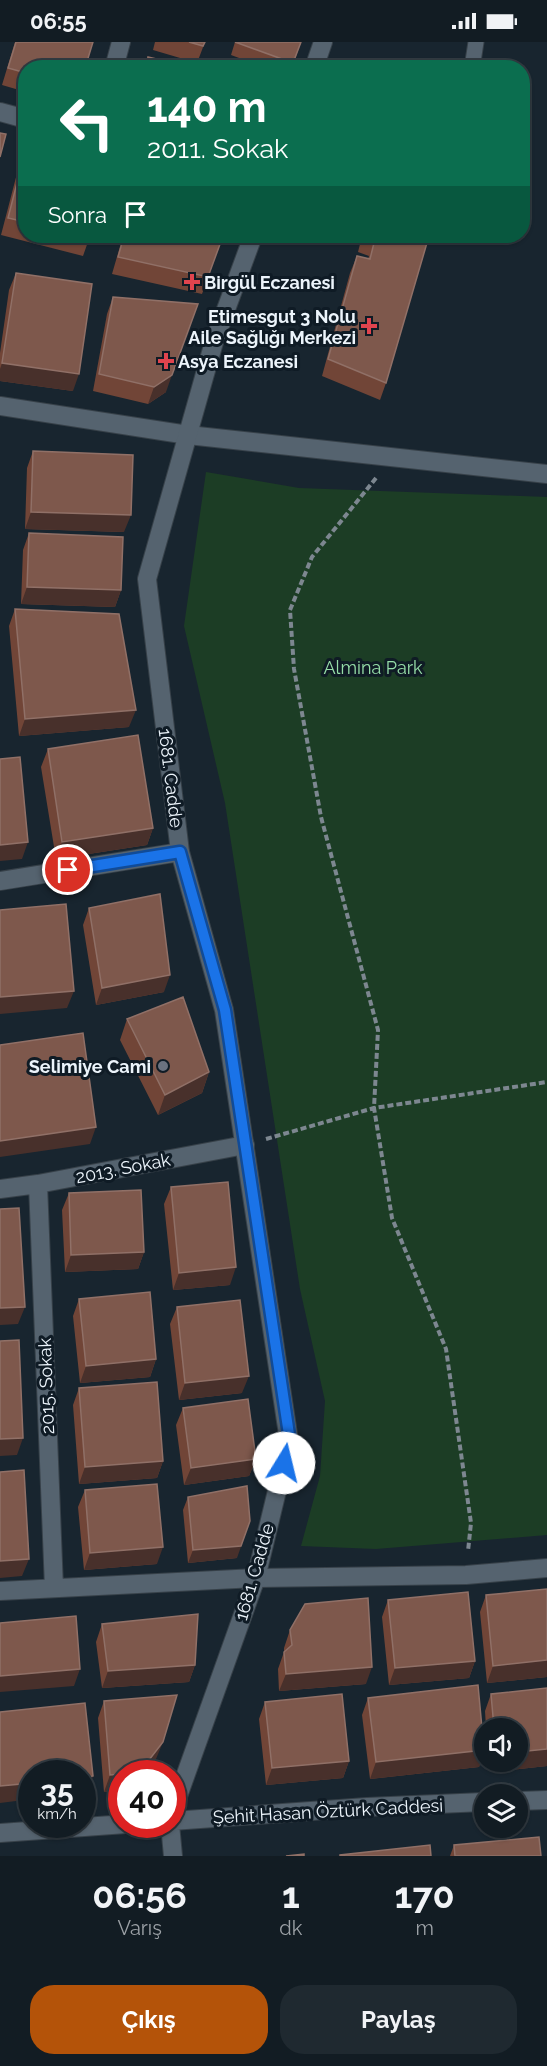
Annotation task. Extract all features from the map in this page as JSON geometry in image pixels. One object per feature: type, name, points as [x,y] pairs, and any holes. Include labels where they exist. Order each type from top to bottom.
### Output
[{"type":"street","points":[[116,60],[121,42]]},
{"type":"street","points":[[317,60],[323,42]]},
{"type":"street","points":[[0,112],[18,117]]},
{"type":"street","name":"1681. Cadde","points":[[186,1774],[256,1578],[290,1441],[225,1010],[180,852],[147,579],[214,342],[250,243]]},
{"type":"street","points":[[0,406],[188,435],[547,474]]},
{"type":"street","points":[[0,881],[180,852]]},
{"type":"street","name":"2013. Sokak","points":[[0,1189],[245,1145]]},
{"type":"street","name":"2015. Sokak","points":[[38,1184],[54,1588]]},
{"type":"street","points":[[0,1591],[256,1578],[466,1575],[547,1568]]},
{"type":"street","points":[[528,1801],[547,1800]]},
{"type":"street","name":"Şehit Hasan Öztürk Caddesi","points":[[186,1821],[367,1807],[474,1802]]},
{"type":"street","points":[[0,1833],[108,1825]]},
{"type":"street","points":[[172,1838],[173,1856]]},
{"type":"lane","points":[[473,60],[476,42]]},
{"type":"path","points":[[393,458],[312,557],[290,610],[294,669],[321,817],[378,1030],[374,1108],[392,1218],[446,1349],[471,1523],[466,1575]]},
{"type":"path","points":[[245,1145],[374,1108],[547,1082]]},
{"type":"green space","name":"Almina Park","points":[[206,472],[299,488],[547,497],[547,1535],[376,1549],[301,1546],[320,1476],[325,1401],[300,1289],[225,803],[184,626]]},
{"type":"building","points":[[16,42],[93,42],[87,60],[18,60],[18,71],[8,68]]},
{"type":"building","points":[[189,42],[205,42],[203,46]]},
{"type":"building","points":[[235,42],[301,42],[294,60],[285,60]]},
{"type":"building","points":[[0,133],[6,134],[0,157]]},
{"type":"building","points":[[18,179],[18,220],[8,218]]},
{"type":"building","points":[[122,243],[220,243],[208,277],[118,257]]},
{"type":"building","name":"Etimesgut 3 Nolu Aile Sağlığı Merkezi","points":[[374,243],[427,243],[386,383],[328,359],[357,256],[370,259]]},
{"type":"building","points":[[16,273],[92,284],[79,374],[2,363]]},
{"type":"building","points":[[113,297],[198,304],[172,375],[154,387],[99,374]]},
{"type":"building","points":[[33,451],[133,455],[131,515],[31,512]]},
{"type":"building","points":[[29,533],[123,537],[121,590],[27,587]]},
{"type":"building","points":[[15,609],[119,614],[136,710],[25,719]]},
{"type":"building","points":[[138,735],[153,828],[62,842],[48,749]]},
{"type":"building","points":[[20,757],[28,842],[0,845],[0,759]]},
{"type":"building","points":[[160,894],[170,975],[102,988],[89,908]]},
{"type":"building","points":[[66,904],[74,991],[0,997],[0,910]]},
{"type":"building","points":[[183,997],[209,1072],[165,1095],[127,1019]]},
{"type":"building","points":[[83,1033],[96,1127],[0,1141],[0,1045]]},
{"type":"building","points":[[228,1182],[236,1267],[179,1273],[171,1187]]},
{"type":"building","points":[[141,1190],[144,1252],[71,1255],[69,1193]]},
{"type":"building","points":[[19,1208],[25,1307],[0,1308],[0,1209]]},
{"type":"building","points":[[150,1292],[156,1359],[86,1366],[79,1299]]},
{"type":"building","points":[[240,1300],[249,1376],[185,1383],[177,1307]]},
{"type":"building","points":[[19,1340],[23,1438],[0,1439],[0,1341]]},
{"type":"building","points":[[157,1382],[163,1461],[85,1467],[79,1388]]},
{"type":"building","points":[[248,1399],[256,1459],[191,1468],[183,1408]]},
{"type":"building","points":[[24,1470],[29,1559],[0,1561],[0,1472]]},
{"type":"building","points":[[157,1484],[163,1547],[90,1553],[85,1490]]},
{"type":"building","points":[[247,1486],[250,1521],[241,1546],[193,1550],[188,1497]]},
{"type":"building","points":[[547,1589],[547,1660],[493,1666],[486,1595]]},
{"type":"building","points":[[468,1592],[475,1661],[395,1668],[388,1600]]},
{"type":"building","points":[[368,1598],[372,1667],[286,1674],[284,1652],[292,1645],[290,1630],[305,1604]]},
{"type":"building","points":[[198,1614],[195,1665],[108,1671],[102,1624]]},
{"type":"building","points":[[76,1616],[80,1669],[0,1676],[0,1623]]},
{"type":"building","points":[[478,1685],[481,1718],[474,1718],[474,1751],[376,1762],[368,1698]]},
{"type":"building","points":[[547,1688],[547,1749],[528,1751],[528,1718],[493,1718],[491,1694]]},
{"type":"building","points":[[342,1694],[349,1761],[272,1768],[265,1702]]},
{"type":"building","points":[[177,1695],[163,1742],[149,1760],[109,1760],[104,1701]]},
{"type":"building","points":[[85,1703],[91,1760],[18,1760],[18,1784],[0,1786],[0,1712]]},
{"type":"building","points":[[539,1837],[541,1856],[455,1856],[454,1845]]},
{"type":"building","points":[[430,1845],[431,1856],[340,1856],[340,1855]]},
{"type":"place","name":"Birgül Eczanesi","points":[[192,282]]},
{"type":"place","name":"Etimesgut 3 Nolu Aile Sağlığı Merkezi","points":[[369,326]]},
{"type":"place","name":"Asya Eczanesi","points":[[166,361]]},
{"type":"place","name":"Selimiye Cami","points":[[163,1066]]},
{"type":"route","points":[[68,870],[180,852],[225,1010],[290,1441],[284,1463]]}]
